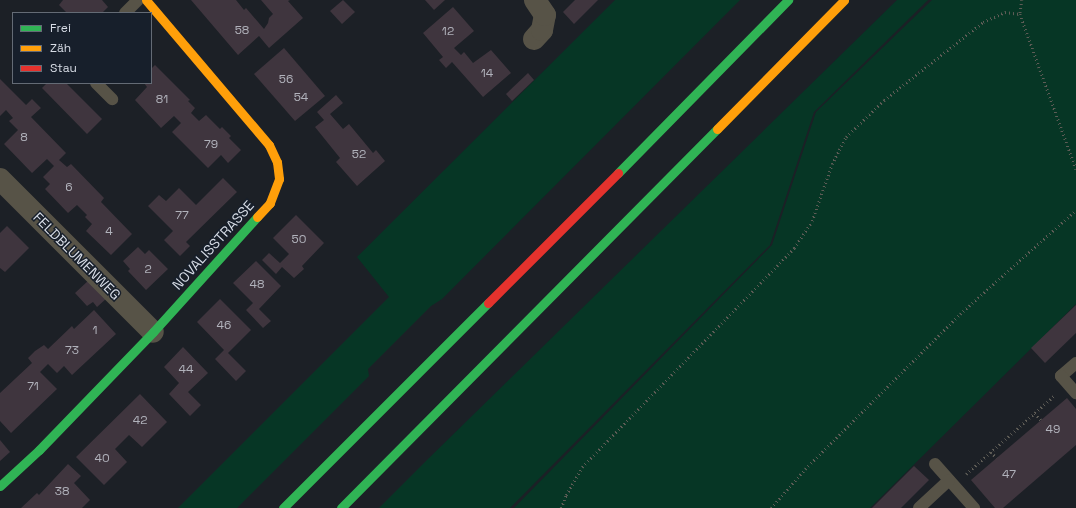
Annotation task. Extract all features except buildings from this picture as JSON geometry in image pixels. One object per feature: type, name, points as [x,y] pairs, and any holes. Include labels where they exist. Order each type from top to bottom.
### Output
[{"type":"main road","name":"NOVALISSTRASSE","points":[[0,486],[45,444],[153,332],[270,203],[279,179],[278,162],[269,145],[146,0]]},
{"type":"main road","points":[[283,508],[589,203],[788,0]]},
{"type":"main road","points":[[341,508],[844,0]]},
{"type":"street","points":[[534,40],[542,30],[545,15],[536,0]]},
{"type":"street","name":"FELDBLUMENWEG","points":[[0,179],[153,332]]},
{"type":"lane","points":[[126,12],[138,0]]},
{"type":"lane","points":[[97,84],[112,99]]},
{"type":"lane","points":[[1072,388],[1061,376],[1076,363]]},
{"type":"lane","points":[[935,464],[974,508]]},
{"type":"lane","points":[[919,508],[951,482]]},
{"type":"path","points":[[1022,0],[1020,14],[1076,169]]},
{"type":"path","points":[[561,508],[566,495],[582,467],[794,248],[812,221],[832,164],[846,137],[884,100],[983,22],[1005,12],[1020,14]]},
{"type":"path","points":[[771,508],[805,469],[960,314],[1076,210]]},
{"type":"path","points":[[951,482],[992,452],[1035,413],[1072,388]]},
{"type":"path","points":[[1035,413],[1041,420]]},
{"type":"path","points":[[992,452],[997,458]]},
{"type":"green space","points":[[615,0],[740,0],[442,299],[431,306],[368,369],[369,376],[237,508],[178,508],[389,297],[357,257]]},
{"type":"green space","points":[[897,0],[928,0],[814,112],[770,245],[510,508],[379,508],[429,458]]},
{"type":"green space","points":[[932,0],[1076,0],[1076,304],[870,508],[514,508],[772,245],[816,112]]},
{"type":"traffic: fast","points":[[618,173],[788,0]]},
{"type":"traffic: fast","points":[[341,508],[717,129]]},
{"type":"traffic: fast","points":[[0,486],[39,450],[153,332],[257,217]]},
{"type":"traffic: fast","points":[[283,508],[488,303]]},
{"type":"traffic: slow","points":[[146,0],[269,145],[277,162],[279,179],[270,203],[257,217]]},
{"type":"traffic: slow","points":[[717,129],[844,0]]},
{"type":"traffic: jam","points":[[488,303],[618,173]]}]
